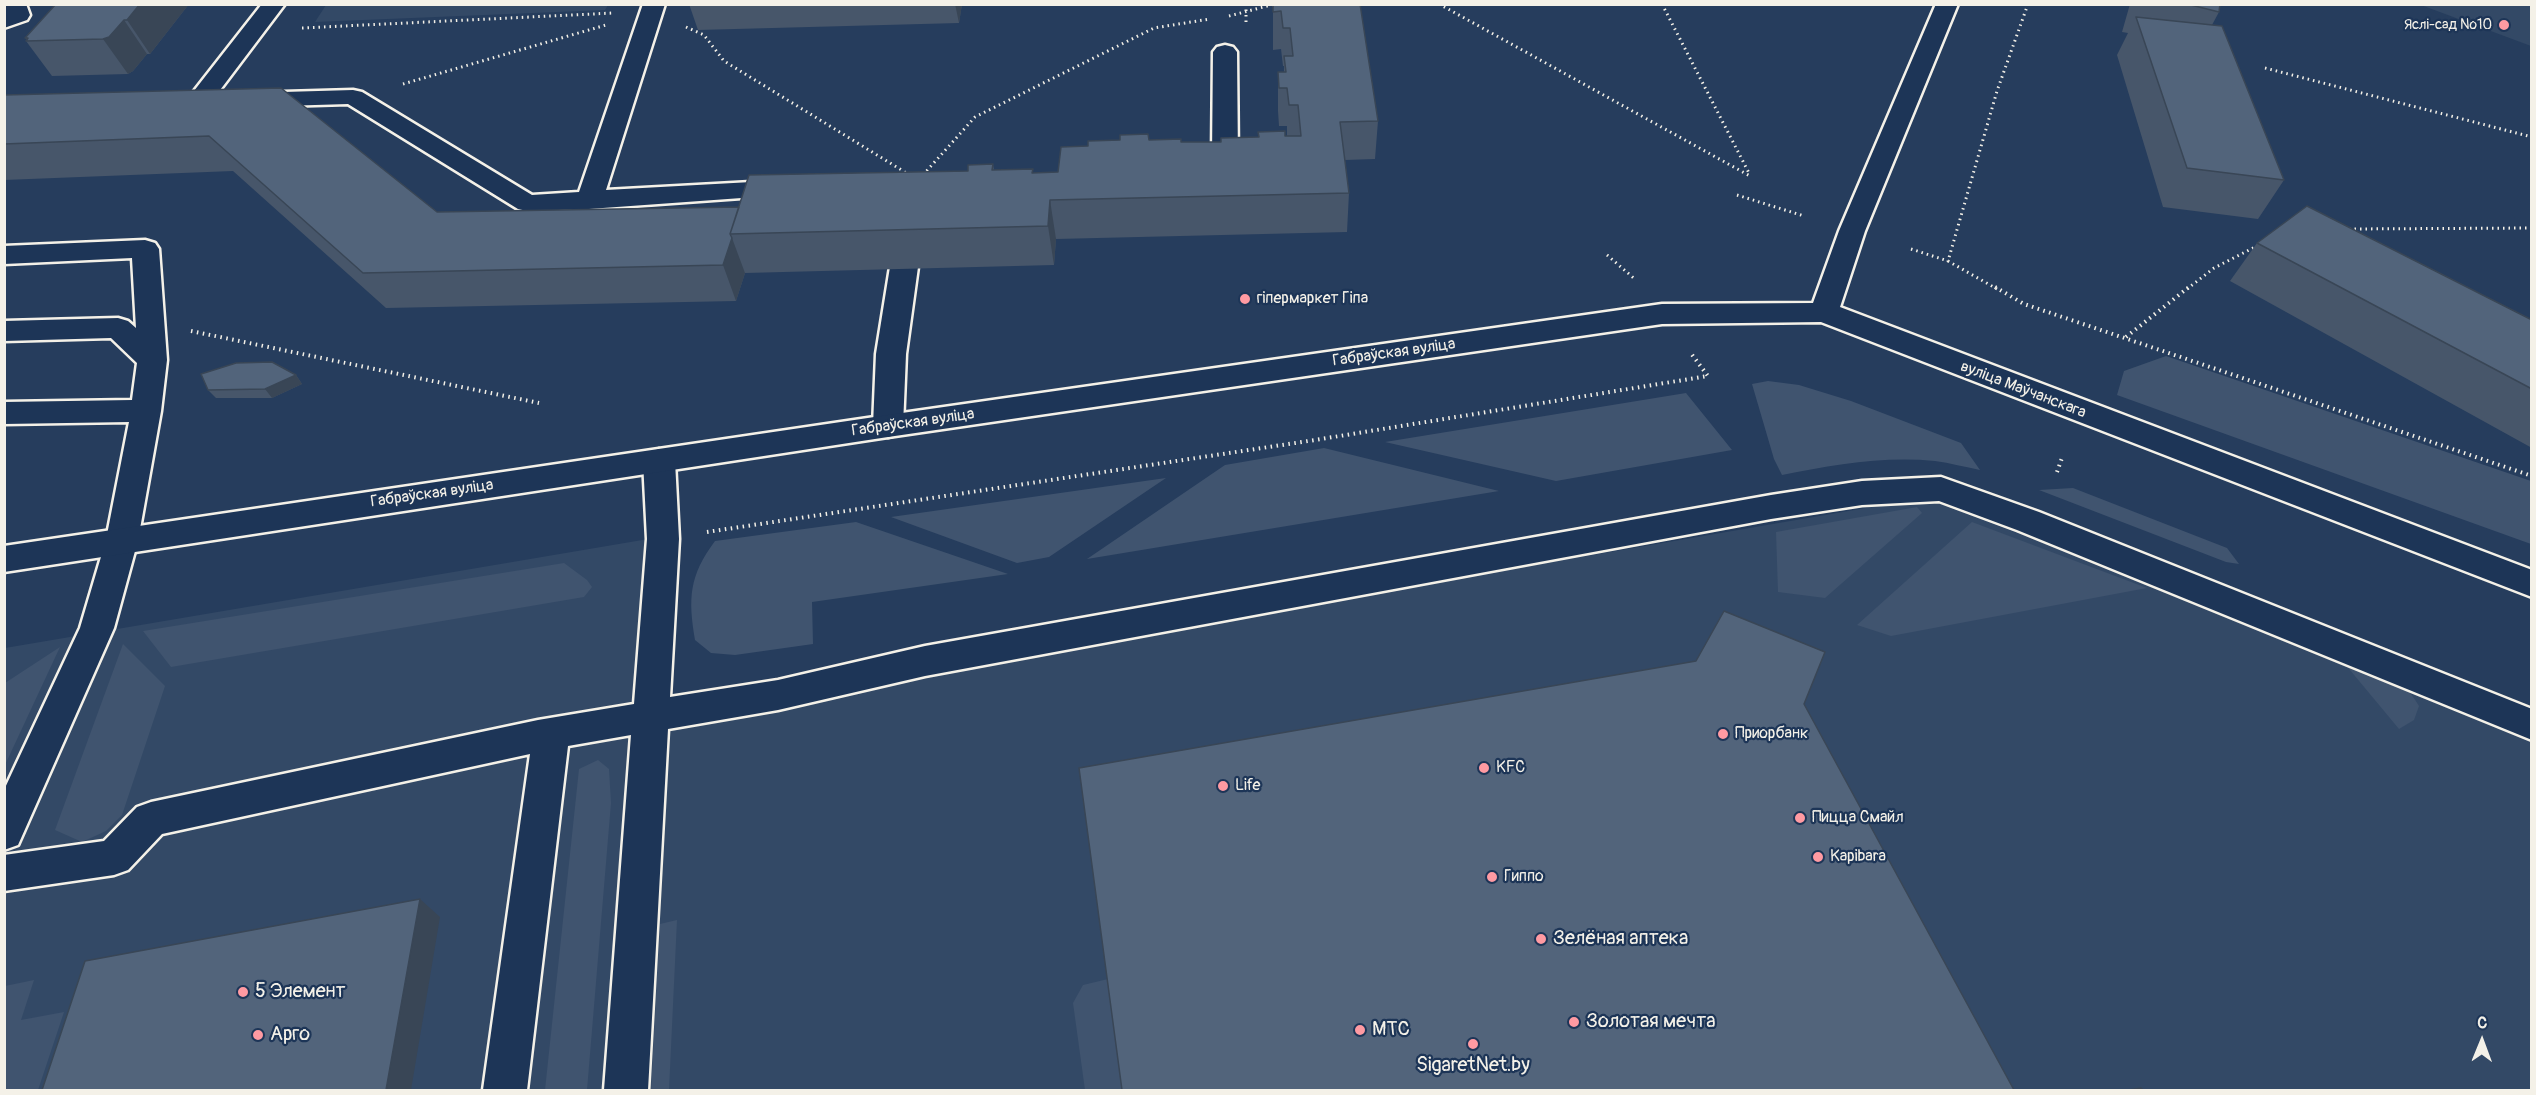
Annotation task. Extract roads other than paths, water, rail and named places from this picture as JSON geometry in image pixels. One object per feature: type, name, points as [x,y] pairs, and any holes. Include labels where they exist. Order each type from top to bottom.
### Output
[{"type":"main road","points":[[274,4],[188,102],[353,97],[527,203],[813,187]]},
{"type":"main road","points":[[1824,312],[1852,231],[1947,4]]},
{"type":"main road","points":[[589,201],[652,8]]},
{"type":"main road","points":[[1178,166],[1225,164],[1225,52]]},
{"type":"main road","points":[[4,255],[145,249],[152,360],[146,411],[122,540],[97,628],[4,832]]},
{"type":"main road","points":[[888,426],[891,354],[904,267]]},
{"type":"main road","name":"Габраўская вуліца","points":[[4,559],[888,426],[1662,314],[1824,312]]},
{"type":"main road","name":"вуліца Маўчанскага","points":[[1824,312],[2532,584]]},
{"type":"main road","points":[[4,331],[118,328],[152,360]]},
{"type":"main road","points":[[4,413],[146,411]]},
{"type":"main road","points":[[626,1090],[663,538],[659,461]]},
{"type":"main road","points":[[4,873],[114,857],[151,819],[551,734],[778,695],[937,659],[1771,507],[1862,494],[1941,489],[2028,521],[2532,725]]},
{"type":"main road","points":[[505,1090],[551,734]]},
{"type":"place","name":"Яслі-сад №10","points":[[2504,25]]},
{"type":"place","name":"гіпермаркет Гіпа","points":[[1245,299]]},
{"type":"place","name":"Приорбанк","points":[[1723,734]]},
{"type":"place","name":"KFC","points":[[1484,768]]},
{"type":"place","name":"Life","points":[[1223,786]]},
{"type":"place","name":"Пицца Смайл","points":[[1800,818]]},
{"type":"place","name":"Kapibara","points":[[1818,857]]},
{"type":"place","name":"Гиппо","points":[[1492,877]]},
{"type":"place","name":"Зелёная аптека","points":[[1541,939]]},
{"type":"place","name":"5 Элемент","points":[[243,992]]},
{"type":"place","name":"Золотая мечта","points":[[1574,1022]]},
{"type":"place","name":"МТС","points":[[1360,1030]]},
{"type":"place","name":"Арго","points":[[258,1035]]},
{"type":"place","name":"SigaretNet.by","points":[[1473,1044]]}]
